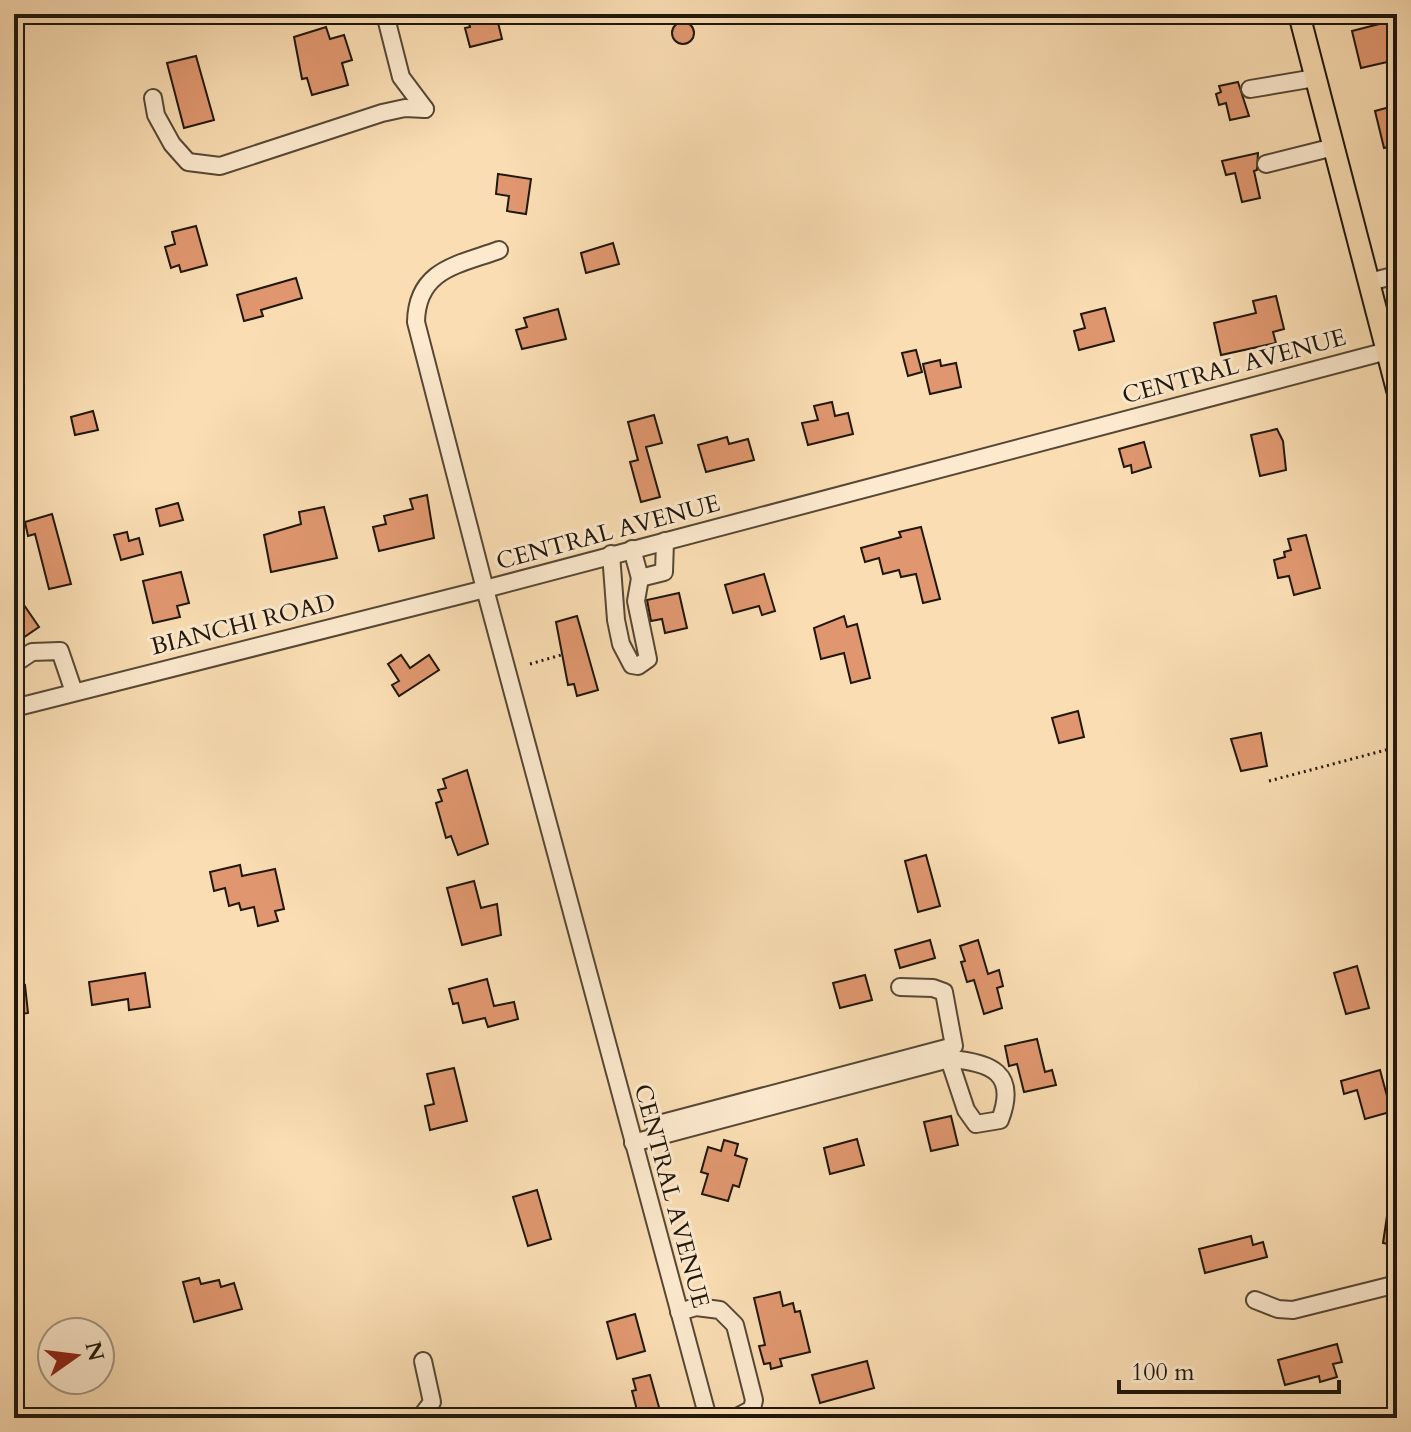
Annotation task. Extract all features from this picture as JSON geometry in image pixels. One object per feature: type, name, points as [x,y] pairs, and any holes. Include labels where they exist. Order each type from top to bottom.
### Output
[{"type":"main road","points":[[1299,14],[1397,390]]},
{"type":"street","points":[[153,98],[156,115],[172,144],[188,162],[220,166],[382,113],[405,108],[425,109],[401,77],[385,14]]},
{"type":"street","points":[[1250,89],[1315,78]]},
{"type":"street","points":[[1266,164],[1334,147]]},
{"type":"street","points":[[485,589],[416,322],[417,304],[432,278],[499,250]]},
{"type":"street","points":[[1369,282],[1397,275]]},
{"type":"street","name":"CENTRAL AVENUE","points":[[708,1418],[485,589],[1387,351]]},
{"type":"street","points":[[640,578],[664,572],[665,541]]},
{"type":"street","points":[[611,554],[621,644],[632,665],[638,666],[648,659],[636,601],[640,578],[632,549]]},
{"type":"street","name":"BIANCHI ROAD","points":[[16,707],[485,589]]},
{"type":"street","points":[[14,664],[32,652],[60,651],[74,692]]},
{"type":"street","points":[[14,689],[16,707]]},
{"type":"street","points":[[631,1137],[954,1046],[944,992],[933,988],[900,987]]},
{"type":"street","points":[[631,1137],[949,1059]]},
{"type":"street","points":[[1255,1300],[1278,1309],[1293,1310],[1397,1284]]},
{"type":"street","points":[[679,1312],[696,1307],[720,1310],[735,1325],[754,1400],[752,1409],[735,1418]]},
{"type":"street","points":[[420,1418],[432,1402],[423,1361]]},
{"type":"path","points":[[530,664],[561,655]]},
{"type":"path","points":[[1269,781],[1397,747]]},
{"type":"building","points":[[467,14],[496,14],[502,39],[470,47],[465,28],[470,27]]},
{"type":"building","points":[[683,22],[691,25],[694,33],[691,41],[683,44],[675,41],[672,33],[675,25]]},
{"type":"building","points":[[1387,22],[1396,60],[1361,68],[1352,31]]},
{"type":"building","points":[[326,27],[330,39],[344,35],[352,60],[342,63],[348,85],[312,95],[307,78],[302,79],[294,37]]},
{"type":"building","points":[[196,56],[214,120],[184,128],[167,63]]},
{"type":"building","points":[[1238,82],[1249,116],[1230,120],[1226,103],[1219,105],[1216,94],[1221,92],[1219,86]]},
{"type":"building","points":[[1397,105],[1397,145],[1384,148],[1375,111]]},
{"type":"building","points":[[1258,153],[1257,170],[1254,171],[1260,198],[1242,202],[1235,173],[1226,175],[1222,161]]},
{"type":"building","points":[[498,174],[531,179],[526,214],[507,211],[509,196],[496,194]]},
{"type":"building","points":[[196,226],[207,265],[181,272],[179,265],[171,268],[165,247],[175,244],[172,232]]},
{"type":"building","points":[[613,243],[619,264],[586,273],[581,253]]},
{"type":"building","points":[[296,278],[302,298],[261,310],[263,316],[244,321],[237,295]]},
{"type":"building","points":[[1276,296],[1284,329],[1273,332],[1276,343],[1221,355],[1214,323],[1256,313],[1253,301]]},
{"type":"building","points":[[1105,308],[1114,341],[1079,350],[1074,331],[1085,328],[1081,314]]},
{"type":"building","points":[[558,309],[566,339],[522,349],[516,330],[527,327],[524,318]]},
{"type":"building","points":[[916,350],[922,372],[908,376],[902,353]]},
{"type":"building","points":[[940,360],[941,366],[956,363],[961,387],[930,394],[923,364]]},
{"type":"building","points":[[832,402],[835,416],[848,413],[853,434],[808,445],[802,423],[818,420],[814,406]]},
{"type":"building","points":[[93,411],[98,430],[75,435],[71,417]]},
{"type":"building","points":[[654,415],[662,443],[646,447],[660,497],[641,502],[630,462],[638,460],[628,422]]},
{"type":"building","points":[[1277,429],[1283,441],[1286,470],[1260,476],[1251,435]]},
{"type":"building","points":[[727,437],[729,444],[748,439],[754,460],[706,472],[698,445]]},
{"type":"building","points":[[1144,442],[1151,467],[1132,473],[1131,465],[1124,467],[1119,449]]},
{"type":"building","points":[[427,495],[434,538],[379,551],[373,527],[386,524],[384,516],[413,509],[410,499]]},
{"type":"building","points":[[178,503],[183,520],[160,526],[156,509]]},
{"type":"building","points":[[324,507],[337,558],[271,572],[264,535],[301,524],[299,512]]},
{"type":"building","points":[[52,514],[71,584],[49,589],[35,534],[28,536],[25,522]]},
{"type":"building","points":[[921,527],[940,599],[923,603],[916,574],[901,577],[899,570],[883,574],[879,558],[865,562],[861,548],[901,537],[899,532]]},
{"type":"building","points":[[127,532],[129,541],[139,538],[143,554],[121,560],[114,535]]},
{"type":"building","points":[[1306,535],[1320,588],[1294,595],[1289,576],[1278,578],[1274,560],[1285,557],[1284,552],[1291,550],[1288,539]]},
{"type":"building","points":[[181,572],[189,603],[177,606],[180,617],[153,623],[143,581]]},
{"type":"building","points":[[764,574],[775,611],[762,615],[759,606],[733,613],[725,585]]},
{"type":"building","points":[[679,593],[687,628],[665,633],[662,619],[651,621],[647,600]]},
{"type":"building","points":[[24,605],[39,627],[14,644],[14,612]]},
{"type":"building","points":[[577,616],[598,690],[577,696],[574,684],[568,685],[556,622]]},
{"type":"building","points":[[844,616],[847,627],[857,624],[870,678],[851,683],[844,653],[821,659],[814,628]]},
{"type":"building","points":[[401,655],[410,668],[429,655],[439,670],[399,696],[392,685],[399,681],[388,664]]},
{"type":"building","points":[[1078,711],[1084,737],[1059,743],[1052,718]]},
{"type":"building","points":[[1261,733],[1267,766],[1241,771],[1231,739]]},
{"type":"building","points":[[467,770],[488,844],[458,855],[451,836],[446,838],[436,803],[442,801],[438,790],[446,788],[443,779]]},
{"type":"building","points":[[926,855],[940,906],[918,912],[905,861]]},
{"type":"building","points":[[240,865],[242,876],[275,869],[284,909],[275,911],[278,921],[258,926],[254,907],[241,910],[239,903],[229,906],[225,888],[214,891],[210,872]]},
{"type":"building","points":[[474,881],[481,908],[497,904],[501,935],[462,945],[447,888]]},
{"type":"building","points":[[930,940],[935,958],[900,968],[895,950]]},
{"type":"building","points":[[978,940],[988,974],[999,970],[1003,986],[997,988],[1002,1008],[984,1014],[974,980],[967,982],[961,962],[965,961],[960,946]]},
{"type":"building","points":[[1357,966],[1369,1008],[1346,1014],[1334,973]]},
{"type":"building","points":[[145,973],[150,1007],[129,1010],[128,999],[92,1005],[89,982]]},
{"type":"building","points":[[865,975],[872,1000],[840,1008],[833,983]]},
{"type":"building","points":[[487,979],[494,1006],[514,1002],[518,1019],[488,1027],[485,1018],[463,1023],[458,1003],[453,1004],[449,989]]},
{"type":"building","points":[[25,985],[28,1013],[14,1015],[14,987]]},
{"type":"building","points":[[1037,1039],[1045,1072],[1052,1070],[1056,1085],[1024,1092],[1017,1064],[1009,1066],[1005,1046]]},
{"type":"building","points":[[454,1068],[467,1121],[430,1130],[425,1106],[434,1104],[427,1074]]},
{"type":"building","points":[[1380,1070],[1387,1096],[1394,1094],[1397,1110],[1365,1119],[1357,1090],[1344,1094],[1341,1081]]},
{"type":"building","points":[[951,1116],[958,1145],[931,1151],[924,1122]]},
{"type":"building","points":[[857,1139],[864,1165],[830,1174],[824,1148]]},
{"type":"building","points":[[724,1140],[738,1144],[735,1155],[747,1159],[739,1187],[733,1185],[728,1201],[702,1194],[708,1174],[701,1172],[708,1147],[721,1151]]},
{"type":"building","points":[[537,1190],[551,1239],[528,1246],[513,1197]]},
{"type":"building","points":[[1390,1196],[1397,1197],[1397,1246],[1383,1243]]},
{"type":"building","points":[[1251,1236],[1253,1245],[1263,1242],[1267,1257],[1205,1273],[1199,1249]]},
{"type":"building","points":[[199,1278],[201,1284],[219,1280],[221,1287],[234,1283],[242,1309],[194,1322],[183,1282]]},
{"type":"building","points":[[780,1292],[783,1306],[793,1303],[795,1312],[800,1311],[810,1352],[780,1359],[782,1366],[771,1369],[770,1363],[764,1364],[759,1346],[765,1345],[754,1298]]},
{"type":"building","points":[[635,1314],[645,1351],[617,1359],[607,1322]]},
{"type":"building","points":[[1337,1344],[1342,1362],[1333,1364],[1337,1377],[1320,1382],[1319,1376],[1285,1385],[1278,1360]]},
{"type":"building","points":[[867,1361],[874,1388],[820,1403],[812,1375]]},
{"type":"building","points":[[650,1375],[662,1418],[639,1418],[632,1391],[636,1390],[633,1379]]}]
